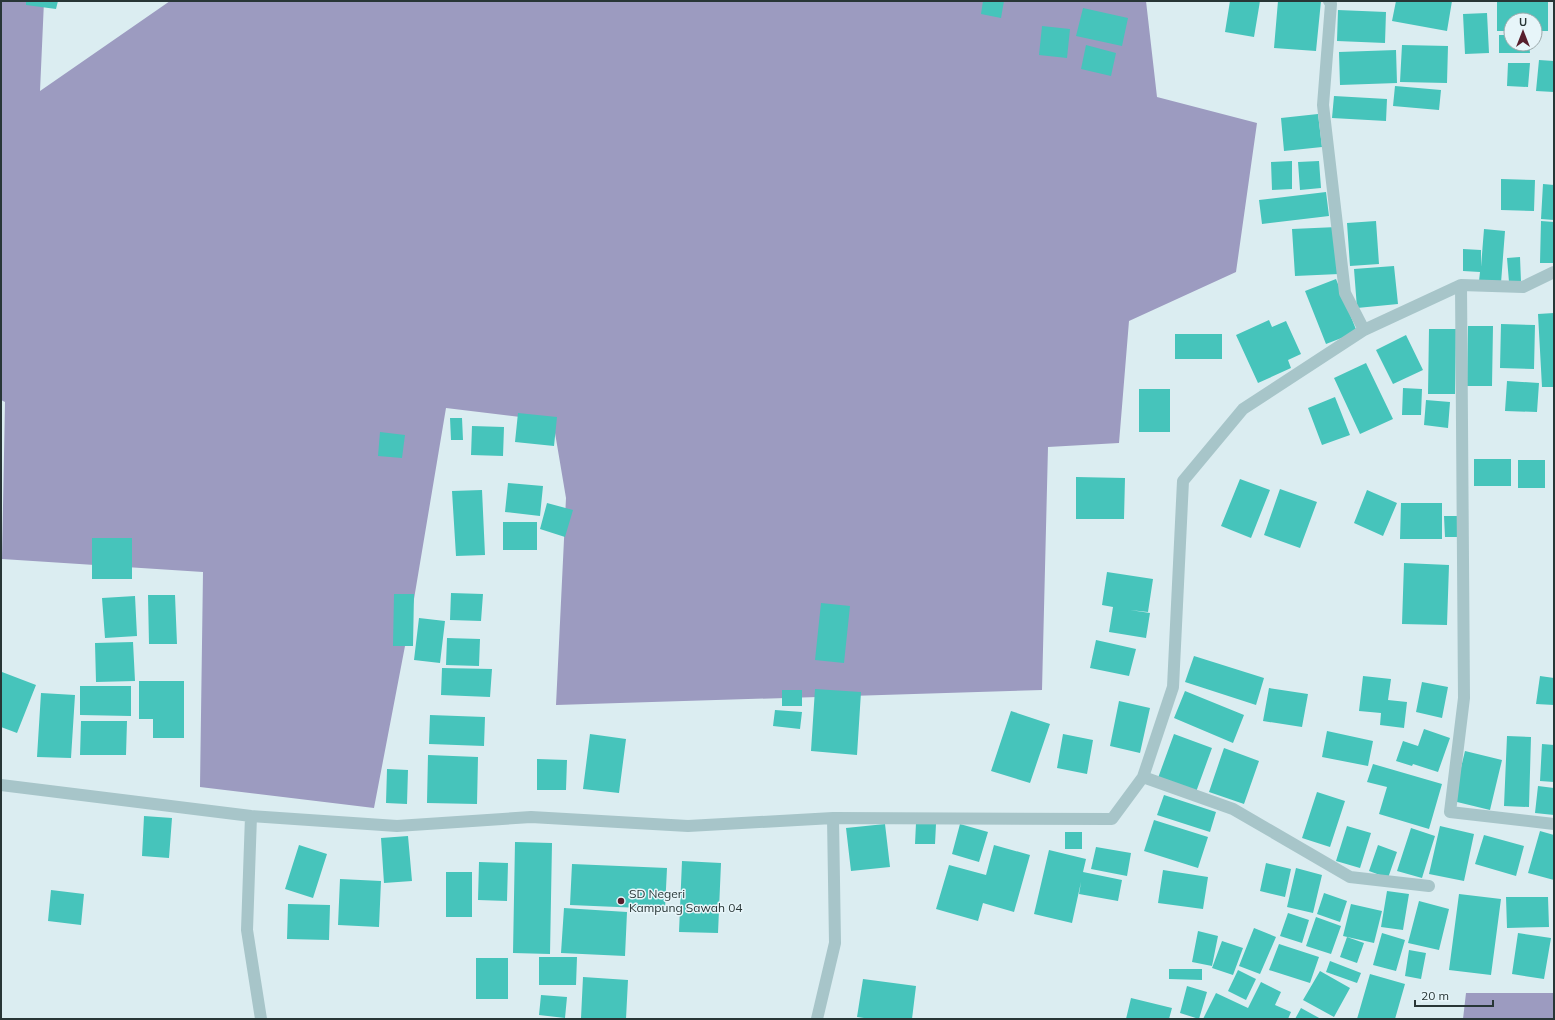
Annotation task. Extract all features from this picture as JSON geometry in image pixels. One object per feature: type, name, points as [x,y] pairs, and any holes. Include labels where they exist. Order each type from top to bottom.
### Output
[{"type":"street","points":[[1329,1],[1331,4],[1323,105],[1345,293],[1364,330]]},
{"type":"street","points":[[1,785],[251,816],[397,826],[530,817],[688,826],[833,818],[1112,820],[1143,776],[1173,687],[1183,481],[1243,408],[1364,330],[1461,285],[1524,287],[1554,272]]},
{"type":"street","points":[[1461,285],[1464,698],[1450,812],[1554,824]]},
{"type":"street","points":[[1143,776],[1233,809],[1350,877],[1428,886]]},
{"type":"street","points":[[251,816],[246,930],[261,1019]]},
{"type":"street","points":[[817,1019],[835,943],[833,818]]},
{"type":"shaded area","points":[[1,1],[44,1],[40,91],[170,1],[1146,1],[1157,97],[1257,123],[1236,272],[1129,321],[1119,443],[1048,447],[1042,690],[556,705],[566,498],[553,421],[446,408],[414,599],[374,808],[200,787],[203,572],[2,559],[5,402],[1,400]]},
{"type":"shaded area","points":[[1466,993],[1554,993],[1554,1019],[1463,1019]]},
{"type":"building","points":[[26,1],[58,1],[56,9],[26,5]]},
{"type":"building","points":[[983,1],[1004,1],[1001,18],[981,14]]},
{"type":"building","points":[[1230,1],[1260,1],[1254,37],[1225,32]]},
{"type":"building","points":[[1278,1],[1321,1],[1316,51],[1274,48]]},
{"type":"building","points":[[1396,1],[1452,1],[1447,31],[1392,21]]},
{"type":"building","points":[[1497,1],[1548,1],[1548,31],[1543,31],[1543,12],[1503,12],[1503,31],[1497,31]]},
{"type":"building","points":[[1083,8],[1128,18],[1122,46],[1076,36]]},
{"type":"building","points":[[1338,10],[1386,12],[1385,43],[1337,41]]},
{"type":"building","points":[[1487,13],[1489,53],[1465,54],[1463,14]]},
{"type":"building","points":[[1042,26],[1070,29],[1067,58],[1039,55]]},
{"type":"building","points":[[1499,35],[1503,35],[1503,52],[1530,53],[1499,53]]},
{"type":"building","points":[[1086,45],[1116,53],[1111,76],[1081,69]]},
{"type":"building","points":[[1402,45],[1448,46],[1447,83],[1400,82]]},
{"type":"building","points":[[1396,50],[1397,83],[1340,85],[1339,52]]},
{"type":"building","points":[[1539,60],[1554,61],[1554,92],[1536,91]]},
{"type":"building","points":[[1508,63],[1530,63],[1528,87],[1507,86]]},
{"type":"building","points":[[1395,86],[1441,90],[1439,110],[1393,106]]},
{"type":"building","points":[[1334,96],[1387,99],[1386,121],[1332,118]]},
{"type":"building","points":[[1318,114],[1322,147],[1284,151],[1281,118]]},
{"type":"building","points":[[1292,161],[1292,189],[1272,190],[1271,162]]},
{"type":"building","points":[[1319,161],[1321,188],[1300,190],[1298,162]]},
{"type":"building","points":[[1501,179],[1535,180],[1534,211],[1501,210]]},
{"type":"building","points":[[1543,184],[1554,185],[1554,220],[1541,219]]},
{"type":"building","points":[[1326,192],[1329,216],[1262,224],[1259,200]]},
{"type":"building","points":[[1376,221],[1379,264],[1350,266],[1347,223]]},
{"type":"building","points":[[1541,221],[1554,222],[1554,263],[1540,263]]},
{"type":"building","points":[[1337,227],[1339,274],[1295,276],[1292,229]]},
{"type":"building","points":[[1484,229],[1505,231],[1501,283],[1479,281],[1480,272],[1463,271],[1463,249],[1481,250],[1481,267]]},
{"type":"building","points":[[1520,257],[1521,282],[1509,282],[1507,258]]},
{"type":"building","points":[[1394,266],[1398,304],[1357,308],[1354,269]]},
{"type":"building","points":[[1336,279],[1357,332],[1326,344],[1305,291]]},
{"type":"building","points":[[1554,313],[1554,387],[1542,387],[1538,314]]},
{"type":"building","points":[[1269,320],[1272,327],[1286,321],[1301,354],[1288,360],[1291,368],[1258,383],[1236,335]]},
{"type":"building","points":[[1501,324],[1535,325],[1534,369],[1500,368]]},
{"type":"building","points":[[1468,326],[1493,326],[1492,386],[1467,386]]},
{"type":"building","points":[[1429,329],[1456,329],[1455,394],[1428,394]]},
{"type":"building","points":[[1175,334],[1222,334],[1222,359],[1175,359]]},
{"type":"building","points":[[1406,335],[1423,370],[1393,384],[1376,350]]},
{"type":"building","points":[[1366,363],[1393,419],[1360,434],[1334,378]]},
{"type":"building","points":[[1507,381],[1539,383],[1537,412],[1505,411]]},
{"type":"building","points":[[1403,388],[1422,389],[1421,415],[1402,415]]},
{"type":"building","points":[[1139,389],[1170,389],[1170,432],[1139,432]]},
{"type":"building","points":[[1335,397],[1350,435],[1322,445],[1308,408]]},
{"type":"building","points":[[1426,400],[1450,402],[1448,428],[1424,425]]},
{"type":"building","points":[[518,413],[557,417],[554,446],[515,442]]},
{"type":"building","points":[[450,418],[462,418],[463,440],[451,440]]},
{"type":"building","points":[[472,426],[504,427],[503,456],[471,455]]},
{"type":"building","points":[[380,432],[405,435],[402,458],[378,456]]},
{"type":"building","points":[[1474,459],[1511,459],[1511,486],[1474,486]]},
{"type":"building","points":[[1518,460],[1545,460],[1545,488],[1518,488]]},
{"type":"building","points":[[1076,477],[1125,478],[1124,519],[1076,519]]},
{"type":"building","points":[[1240,479],[1270,490],[1251,538],[1221,526]]},
{"type":"building","points":[[508,483],[543,486],[540,516],[505,512]]},
{"type":"building","points":[[1280,489],[1317,502],[1300,548],[1264,535]]},
{"type":"building","points":[[482,490],[485,555],[456,556],[452,491]]},
{"type":"building","points":[[1367,490],[1397,503],[1383,536],[1354,523]]},
{"type":"building","points":[[547,503],[573,510],[565,537],[540,529]]},
{"type":"building","points":[[1401,503],[1442,503],[1442,539],[1400,539]]},
{"type":"building","points":[[1444,516],[1460,516],[1461,537],[1445,537]]},
{"type":"building","points":[[503,522],[537,522],[537,550],[503,550]]},
{"type":"building","points":[[92,538],[132,538],[132,579],[92,579]]},
{"type":"building","points":[[1404,563],[1449,565],[1447,625],[1402,624]]},
{"type":"building","points":[[1107,572],[1153,579],[1148,612],[1130,610],[1150,613],[1146,638],[1109,632],[1113,607],[1102,605]]},
{"type":"building","points":[[451,593],[483,594],[481,621],[450,620]]},
{"type":"building","points":[[394,594],[414,594],[413,646],[393,646]]},
{"type":"building","points":[[148,595],[175,595],[177,644],[149,644]]},
{"type":"building","points":[[135,596],[137,636],[105,638],[102,598]]},
{"type":"building","points":[[821,603],[850,606],[844,663],[815,660]]},
{"type":"building","points":[[419,618],[445,621],[440,663],[414,660]]},
{"type":"building","points":[[447,638],[480,639],[479,666],[446,665]]},
{"type":"building","points":[[1096,640],[1136,649],[1129,676],[1090,668]]},
{"type":"building","points":[[133,642],[135,681],[96,682],[95,643]]},
{"type":"building","points":[[1194,656],[1264,678],[1256,705],[1185,682]]},
{"type":"building","points":[[442,668],[492,669],[490,697],[441,695]]},
{"type":"building","points":[[2,672],[36,685],[17,733],[1,727]]},
{"type":"building","points":[[1363,676],[1391,679],[1388,700],[1407,702],[1404,728],[1380,725],[1381,713],[1359,711]]},
{"type":"building","points":[[1540,676],[1554,678],[1554,705],[1536,704]]},
{"type":"building","points":[[139,681],[184,681],[184,738],[153,738],[153,719],[139,719]]},
{"type":"building","points":[[1422,682],[1448,687],[1442,718],[1416,712]]},
{"type":"building","points":[[80,686],[131,686],[131,716],[80,715]]},
{"type":"building","points":[[1269,688],[1308,694],[1302,727],[1263,721]]},
{"type":"building","points":[[815,689],[861,692],[857,755],[811,751]]},
{"type":"building","points":[[782,690],[802,690],[802,706],[782,706]]},
{"type":"building","points":[[1185,691],[1244,715],[1233,743],[1174,718]]},
{"type":"building","points":[[41,693],[75,695],[71,758],[37,757]]},
{"type":"building","points":[[1119,701],[1150,708],[1140,753],[1110,746]]},
{"type":"building","points":[[775,710],[802,712],[800,729],[773,726]]},
{"type":"building","points":[[1011,711],[1050,724],[1030,783],[991,771]]},
{"type":"building","points":[[430,715],[485,717],[484,746],[429,744]]},
{"type":"building","points":[[81,721],[127,721],[126,755],[80,755]]},
{"type":"building","points":[[1424,729],[1450,738],[1438,772],[1413,764],[1412,766],[1396,761],[1403,741],[1418,746]]},
{"type":"building","points":[[1327,731],[1373,741],[1368,766],[1322,757]]},
{"type":"building","points":[[590,734],[626,739],[619,793],[583,789]]},
{"type":"building","points":[[1063,734],[1093,740],[1087,774],[1057,768]]},
{"type":"building","points":[[1174,734],[1212,748],[1196,792],[1158,778]]},
{"type":"building","points":[[1507,736],[1531,737],[1529,807],[1504,806]]},
{"type":"building","points":[[1542,744],[1554,745],[1554,782],[1540,781]]},
{"type":"building","points":[[1224,748],[1259,761],[1244,804],[1209,792]]},
{"type":"building","points":[[1465,751],[1502,760],[1490,810],[1453,801]]},
{"type":"building","points":[[428,755],[478,757],[477,804],[427,803]]},
{"type":"building","points":[[537,759],[567,760],[566,790],[537,790]]},
{"type":"building","points":[[1373,764],[1442,784],[1429,829],[1379,814],[1387,787],[1367,782]]},
{"type":"building","points":[[387,769],[408,770],[407,804],[386,803]]},
{"type":"building","points":[[1538,786],[1554,788],[1554,815],[1535,813]]},
{"type":"building","points":[[1317,792],[1345,801],[1330,847],[1302,838]]},
{"type":"building","points":[[1164,795],[1216,812],[1210,832],[1157,815]]},
{"type":"building","points":[[144,816],[172,818],[169,858],[142,856]]},
{"type":"building","points":[[1154,820],[1208,837],[1198,868],[1144,851]]},
{"type":"building","points":[[916,823],[936,824],[935,844],[915,844]]},
{"type":"building","points":[[885,824],[890,867],[851,871],[846,828]]},
{"type":"building","points":[[960,824],[988,832],[979,862],[952,854]]},
{"type":"building","points":[[1347,826],[1371,833],[1360,868],[1336,861]]},
{"type":"building","points":[[1440,826],[1474,834],[1464,881],[1429,874]]},
{"type":"building","points":[[1411,828],[1435,836],[1422,878],[1397,871]]},
{"type":"building","points":[[1540,831],[1554,835],[1554,880],[1528,873]]},
{"type":"building","points":[[1065,832],[1082,832],[1082,849],[1065,849]]},
{"type":"building","points":[[1484,835],[1524,846],[1516,876],[1475,864]]},
{"type":"building","points":[[408,836],[412,881],[384,883],[381,838]]},
{"type":"building","points":[[515,842],[552,843],[550,954],[513,953]]},
{"type":"building","points":[[299,845],[327,854],[313,898],[285,889]]},
{"type":"building","points":[[994,845],[1030,855],[1014,912],[983,903],[978,921],[936,909],[949,865],[986,875]]},
{"type":"building","points":[[1378,845],[1397,852],[1388,878],[1369,871]]},
{"type":"building","points":[[1096,847],[1131,853],[1127,876],[1091,869]]},
{"type":"building","points":[[1049,850],[1086,859],[1083,872],[1122,880],[1118,901],[1079,894],[1081,882],[1072,923],[1034,914]]},
{"type":"building","points":[[682,861],[721,863],[718,933],[679,932]]},
{"type":"building","points":[[479,862],[508,863],[507,901],[478,900]]},
{"type":"building","points":[[1266,863],[1291,869],[1285,897],[1260,891]]},
{"type":"building","points":[[572,864],[667,868],[665,909],[570,905]]},
{"type":"building","points":[[1296,868],[1322,875],[1313,913],[1287,907]]},
{"type":"building","points":[[1163,870],[1208,877],[1203,909],[1158,903]]},
{"type":"building","points":[[446,872],[472,872],[472,917],[446,917]]},
{"type":"building","points":[[340,879],[381,881],[379,927],[338,925]]},
{"type":"building","points":[[51,890],[84,894],[81,925],[48,921]]},
{"type":"building","points":[[1387,891],[1409,894],[1403,930],[1381,927]]},
{"type":"building","points":[[1324,893],[1347,901],[1340,922],[1317,914]]},
{"type":"building","points":[[1459,894],[1501,899],[1491,975],[1449,970]]},
{"type":"building","points":[[1506,897],[1548,897],[1549,927],[1507,928]]},
{"type":"building","points":[[1419,901],[1449,909],[1439,950],[1408,943]]},
{"type":"building","points":[[288,904],[330,905],[329,940],[287,939]]},
{"type":"building","points":[[1351,904],[1382,911],[1374,943],[1343,936]]},
{"type":"building","points":[[564,908],[627,912],[625,956],[561,953]]},
{"type":"building","points":[[1288,913],[1309,920],[1302,943],[1280,936]]},
{"type":"building","points":[[1316,917],[1341,926],[1331,954],[1306,946]]},
{"type":"building","points":[[1254,928],[1276,937],[1260,974],[1239,966]]},
{"type":"building","points":[[1198,931],[1218,936],[1212,966],[1192,962]]},
{"type":"building","points":[[1382,933],[1405,940],[1396,971],[1373,965]]},
{"type":"building","points":[[1518,933],[1551,938],[1544,979],[1512,974]]},
{"type":"building","points":[[1347,937],[1364,943],[1357,963],[1340,957]]},
{"type":"building","points":[[1222,941],[1243,948],[1233,975],[1212,968]]},
{"type":"building","points":[[1279,944],[1319,957],[1310,983],[1269,970]]},
{"type":"building","points":[[1409,950],[1426,953],[1421,979],[1405,976]]},
{"type":"building","points":[[539,957],[577,957],[576,985],[539,985]]},
{"type":"building","points":[[476,958],[508,958],[508,999],[476,999]]},
{"type":"building","points":[[1330,961],[1361,973],[1357,983],[1326,972]]},
{"type":"building","points":[[1169,969],[1202,969],[1202,980],[1169,979]]},
{"type":"building","points":[[1238,970],[1256,979],[1246,1000],[1228,991]]},
{"type":"building","points":[[1320,971],[1350,988],[1334,1017],[1303,1000]]},
{"type":"building","points":[[1370,974],[1405,984],[1395,1019],[1357,1019]]},
{"type":"building","points":[[583,977],[628,980],[626,1019],[581,1018]]},
{"type":"building","points":[[863,979],[916,986],[912,1019],[871,1019],[857,1017]]},
{"type":"building","points":[[1261,982],[1281,992],[1275,1005],[1291,1012],[1288,1019],[1203,1019],[1216,993],[1248,1008]]},
{"type":"building","points":[[1187,986],[1207,992],[1199,1019],[1180,1013]]},
{"type":"building","points":[[541,995],[567,997],[565,1018],[539,1015]]},
{"type":"building","points":[[1131,998],[1172,1008],[1169,1019],[1126,1019]]},
{"type":"building","points":[[1301,1008],[1321,1019],[1295,1019]]},
{"type":"place","name":"SD Negeri Kampung Sawah 04","points":[[621,901]]}]
